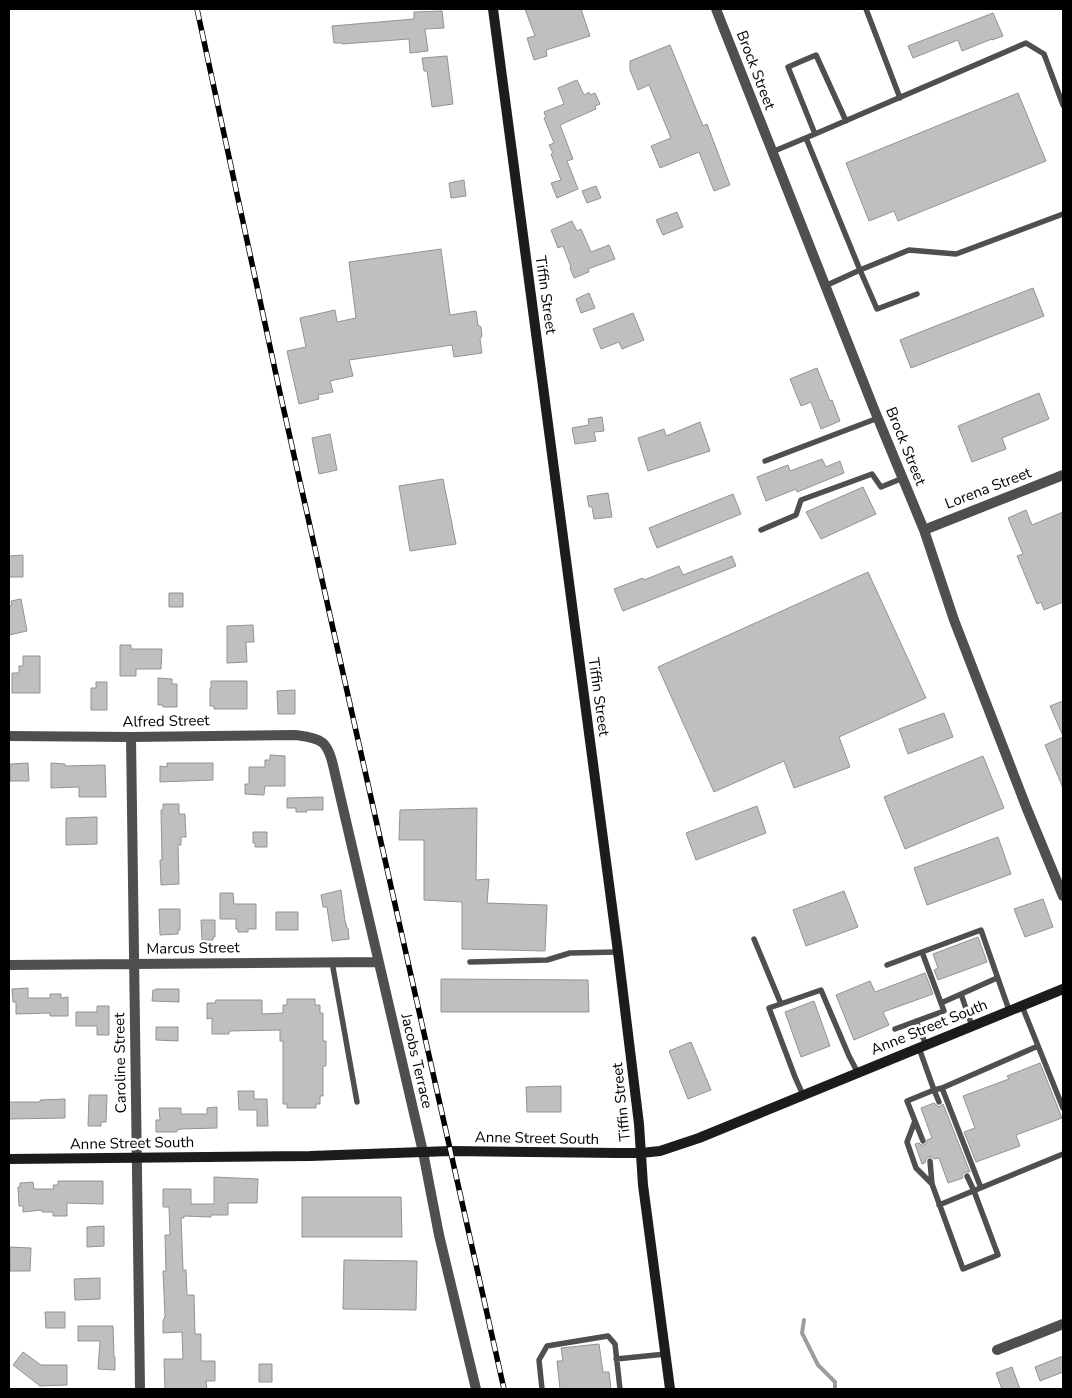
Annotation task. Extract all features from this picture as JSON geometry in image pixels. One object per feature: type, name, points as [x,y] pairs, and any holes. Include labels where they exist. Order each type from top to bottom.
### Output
[{"type":"street","name":"Tiffin Street","points":[[493,9],[618,952],[642,1153],[643,1185],[670,1389]]},
{"type":"street","name":"Brock Street","points":[[716,9],[924,530],[954,620],[1027,809],[1063,896]]},
{"type":"street","name":"Lorena Street","points":[[924,530],[1063,475]]},
{"type":"street","name":"Alfred Street","points":[[9,736],[295,735],[309,737],[322,742]]},
{"type":"street","name":"Caroline Street","points":[[130,737],[140,1389]]},
{"type":"street","name":"Jacobs Terrace","points":[[322,742],[330,756],[336,778],[423,1152],[439,1235],[476,1389]]},
{"type":"street","name":"Marcus Street","points":[[9,966],[378,962]]},
{"type":"street","name":"Anne Street South","points":[[9,1158],[310,1156],[423,1152],[642,1153],[660,1151],[699,1138],[1063,989]]},
{"type":"street","points":[[997,1350],[1063,1324]]},
{"type":"lane","points":[[866,9],[900,98]]},
{"type":"lane","points":[[772,152],[1026,43],[1044,54],[1063,105]]},
{"type":"lane","points":[[815,134],[788,67],[816,55],[846,121]]},
{"type":"lane","points":[[806,138],[877,309],[917,294]]},
{"type":"lane","points":[[826,286],[909,250],[956,254],[1063,214]]},
{"type":"lane","points":[[765,461],[878,418]]},
{"type":"lane","points":[[761,530],[796,515],[801,500],[872,474],[881,487],[902,478]]},
{"type":"lane","points":[[887,966],[981,930],[1009,1010]]},
{"type":"lane","points":[[754,939],[781,1004]]},
{"type":"lane","points":[[470,962],[547,960],[570,953],[618,952]]},
{"type":"lane","points":[[895,1029],[944,1011],[922,952]]},
{"type":"lane","points":[[332,962],[357,1102]]},
{"type":"lane","points":[[941,1003],[997,978]]},
{"type":"lane","points":[[803,1095],[769,1008],[820,990],[858,1073]]},
{"type":"lane","points":[[961,994],[972,1026]]},
{"type":"lane","points":[[1022,1006],[1063,1108]]},
{"type":"lane","points":[[916,1021],[934,1090],[939,1102]]},
{"type":"lane","points":[[923,1141],[907,1101],[942,1088],[1038,1046]]},
{"type":"lane","points":[[942,1088],[981,1188]]},
{"type":"lane","points":[[915,1121],[907,1142],[916,1168],[932,1184]]},
{"type":"lane","points":[[939,1205],[1063,1154]]},
{"type":"lane","points":[[930,1161],[932,1184],[963,1268],[998,1256],[967,1176]]},
{"type":"lane","points":[[542,1389],[539,1360],[547,1346],[608,1336],[615,1344],[620,1389]]},
{"type":"lane","points":[[616,1359],[666,1354]]},
{"type":"building","points":[[525,9],[581,9],[590,36],[546,50],[547,56],[534,60],[527,38],[535,36]]},
{"type":"building","points":[[442,11],[444,28],[425,29],[428,51],[410,53],[409,39],[334,43],[332,26],[414,19],[414,12]]},
{"type":"building","points":[[993,13],[1003,36],[962,51],[958,40],[913,58],[908,46]]},
{"type":"building","points":[[670,45],[703,126],[707,124],[730,185],[714,191],[699,152],[660,168],[651,146],[671,138],[649,85],[638,90],[630,70],[630,61]]},
{"type":"building","points":[[447,56],[453,104],[432,107],[427,71],[424,71],[422,58]]},
{"type":"building","points":[[577,80],[584,95],[589,92],[590,95],[595,93],[600,104],[595,106],[596,109],[560,125],[573,159],[567,161],[578,189],[557,198],[551,183],[561,180],[551,154],[553,153],[549,145],[554,143],[544,118],[546,117],[544,112],[564,104],[558,88]]},
{"type":"building","points":[[1018,93],[1046,161],[898,221],[894,211],[869,221],[846,163]]},
{"type":"building","points":[[464,180],[466,196],[451,198],[449,183]]},
{"type":"building","points":[[596,186],[601,198],[587,203],[582,191]]},
{"type":"building","points":[[677,212],[683,227],[663,235],[656,220]]},
{"type":"building","points":[[572,221],[577,231],[581,229],[591,252],[609,245],[615,259],[588,269],[589,272],[574,278],[563,246],[558,248],[551,230]]},
{"type":"building","points":[[441,249],[450,315],[476,311],[478,325],[481,327],[482,353],[454,357],[452,345],[349,360],[353,376],[330,381],[333,392],[318,395],[319,399],[299,404],[287,351],[306,347],[300,318],[335,310],[337,322],[356,318],[349,262]]},
{"type":"building","points":[[1033,288],[1044,316],[911,368],[900,340]]},
{"type":"building","points":[[589,293],[595,308],[581,313],[576,299]]},
{"type":"building","points":[[633,313],[644,340],[622,349],[619,342],[601,349],[593,329]]},
{"type":"building","points":[[817,368],[840,421],[821,429],[811,402],[801,406],[790,379]]},
{"type":"building","points":[[1039,393],[1049,419],[1002,438],[1006,449],[972,462],[958,426]]},
{"type":"building","points":[[602,417],[604,431],[594,432],[596,441],[575,444],[572,428],[589,425],[588,419]]},
{"type":"building","points":[[700,422],[710,451],[648,471],[638,438],[664,429],[666,436]]},
{"type":"building","points":[[330,434],[337,470],[319,474],[312,438]]},
{"type":"building","points":[[822,459],[826,467],[840,461],[844,473],[797,492],[796,489],[766,501],[757,477],[788,465],[790,471]]},
{"type":"building","points":[[443,479],[456,544],[410,551],[399,486]]},
{"type":"building","points":[[863,487],[876,514],[821,539],[806,512]]},
{"type":"building","points":[[608,493],[612,517],[594,519],[592,507],[589,507],[587,496]]},
{"type":"building","points":[[733,494],[741,514],[657,548],[649,528]]},
{"type":"building","points":[[1026,510],[1032,525],[1063,512],[1063,602],[1044,610],[1041,602],[1037,604],[1017,556],[1023,554],[1008,518]]},
{"type":"building","points":[[23,555],[23,577],[9,577],[9,556]]},
{"type":"building","points":[[732,556],[736,566],[623,611],[614,589],[643,578],[644,580],[679,566],[683,575]]},
{"type":"building","points":[[868,572],[926,698],[839,737],[850,767],[794,788],[784,761],[714,792],[658,667]]},
{"type":"building","points":[[169,593],[183,593],[183,607],[169,607]]},
{"type":"building","points":[[21,599],[27,631],[9,635],[9,606],[12,605],[11,601]]},
{"type":"building","points":[[253,625],[254,642],[246,642],[247,662],[227,663],[227,626]]},
{"type":"building","points":[[120,645],[131,645],[131,649],[162,649],[161,669],[136,669],[136,676],[120,676]]},
{"type":"building","points":[[23,656],[40,656],[40,693],[12,693],[12,673],[19,673],[19,666],[23,666]]},
{"type":"building","points":[[158,678],[172,679],[172,684],[177,684],[177,707],[158,705]]},
{"type":"building","points":[[211,681],[247,681],[247,709],[214,709],[214,706],[210,706]]},
{"type":"building","points":[[96,682],[107,682],[107,710],[91,710],[91,688],[96,688]]},
{"type":"building","points":[[295,690],[295,714],[278,714],[277,691]]},
{"type":"building","points":[[1063,701],[1063,736],[1050,706]]},
{"type":"building","points":[[944,713],[953,737],[908,754],[899,729]]},
{"type":"building","points":[[1063,737],[1063,788],[1045,745]]},
{"type":"building","points":[[270,755],[285,756],[285,786],[265,786],[264,795],[245,794],[245,784],[249,784],[249,767],[265,767],[265,760],[270,760]]},
{"type":"building","points":[[983,756],[1004,808],[905,849],[884,797]]},
{"type":"building","points":[[28,763],[29,781],[10,781],[10,764]]},
{"type":"building","points":[[51,763],[65,764],[65,766],[105,765],[106,797],[79,797],[79,787],[51,788]]},
{"type":"building","points":[[167,763],[213,763],[213,780],[160,782],[160,766],[167,767]]},
{"type":"building","points":[[323,797],[323,810],[296,812],[296,808],[287,808],[287,798]]},
{"type":"building","points":[[163,804],[179,804],[179,814],[185,814],[186,837],[181,837],[181,845],[178,845],[179,884],[161,885],[161,810],[163,810]]},
{"type":"building","points":[[757,806],[766,833],[696,860],[686,833]]},
{"type":"building","points":[[477,808],[476,880],[489,879],[487,903],[547,905],[545,951],[462,949],[462,902],[424,900],[424,840],[399,840],[400,810]]},
{"type":"building","points":[[97,817],[97,844],[66,845],[66,818]]},
{"type":"building","points":[[253,832],[267,832],[267,847],[255,847]]},
{"type":"building","points":[[998,837],[1011,874],[927,905],[914,868]]},
{"type":"building","points":[[341,890],[349,939],[332,941],[327,907],[323,907],[321,895]]},
{"type":"building","points":[[844,891],[858,927],[806,946],[793,910]]},
{"type":"building","points":[[220,893],[233,893],[234,904],[256,904],[256,929],[248,929],[248,932],[238,932],[238,929],[236,929],[236,919],[220,919]]},
{"type":"building","points":[[1043,899],[1053,927],[1025,937],[1014,909]]},
{"type":"building","points":[[159,909],[180,909],[180,930],[178,930],[178,934],[160,935]]},
{"type":"building","points":[[276,912],[298,912],[298,930],[276,930]]},
{"type":"building","points":[[201,920],[215,920],[215,937],[213,937],[213,940],[202,940]]},
{"type":"building","points":[[978,937],[987,962],[938,980],[934,970],[938,968],[933,954]]},
{"type":"building","points":[[925,973],[933,994],[883,1012],[889,1025],[854,1040],[836,995],[870,981],[875,992]]},
{"type":"building","points":[[441,979],[588,980],[589,1012],[441,1012]]},
{"type":"building","points":[[28,988],[28,998],[50,998],[50,994],[61,994],[61,998],[68,997],[68,1016],[50,1016],[50,1013],[16,1014],[16,1002],[13,1002],[12,989]]},
{"type":"building","points":[[179,989],[179,1002],[152,1001],[153,990]]},
{"type":"building","points":[[287,999],[315,999],[315,1005],[320,1005],[320,1013],[323,1013],[323,1041],[326,1041],[326,1066],[323,1066],[323,1096],[320,1096],[320,1104],[316,1104],[316,1108],[287,1108],[287,1104],[283,1104],[283,1041],[280,1041],[280,1030],[229,1031],[229,1034],[212,1034],[212,1018],[207,1019],[207,1003],[215,1003],[216,1000],[262,1000],[262,1014],[283,1013],[283,1005],[287,1005]]},
{"type":"building","points":[[814,1001],[830,1046],[801,1057],[785,1012]]},
{"type":"building","points":[[97,1006],[109,1006],[109,1035],[97,1035],[97,1026],[76,1026],[76,1012],[97,1012]]},
{"type":"building","points":[[156,1027],[178,1027],[178,1041],[156,1040]]},
{"type":"building","points":[[691,1042],[711,1090],[688,1099],[669,1051]]},
{"type":"building","points":[[1040,1063],[1062,1118],[1016,1135],[1020,1146],[976,1162],[964,1132],[975,1128],[963,1096],[1009,1079],[1007,1076]]},
{"type":"building","points":[[561,1086],[561,1112],[527,1112],[526,1087]]},
{"type":"building","points":[[238,1091],[254,1091],[254,1099],[267,1099],[268,1126],[257,1126],[257,1110],[239,1110]]},
{"type":"building","points":[[89,1095],[107,1095],[106,1122],[101,1122],[101,1126],[88,1126]]},
{"type":"building","points":[[65,1099],[65,1118],[9,1119],[9,1102],[40,1102],[40,1100]]},
{"type":"building","points":[[934,1103],[939,1107],[943,1104],[970,1172],[965,1172],[962,1175],[963,1178],[948,1183],[939,1158],[928,1157],[925,1163],[922,1164],[915,1144],[924,1145],[927,1143],[927,1140],[932,1138],[921,1108]]},
{"type":"building","points":[[217,1107],[217,1128],[156,1132],[156,1120],[160,1120],[159,1108],[181,1108],[181,1114],[207,1114],[207,1108]]},
{"type":"building","points":[[214,1177],[258,1179],[257,1203],[228,1203],[228,1215],[211,1215],[211,1217],[184,1216],[184,1218],[181,1218],[183,1270],[186,1270],[187,1295],[194,1295],[195,1334],[201,1334],[201,1361],[215,1361],[215,1381],[206,1381],[207,1389],[165,1389],[164,1359],[183,1359],[182,1332],[163,1333],[163,1320],[165,1316],[163,1271],[166,1271],[165,1235],[170,1235],[169,1207],[163,1207],[163,1189],[191,1189],[191,1204],[214,1204]]},
{"type":"building","points":[[58,1181],[103,1181],[103,1204],[67,1203],[67,1216],[53,1216],[53,1212],[42,1212],[42,1210],[23,1212],[23,1206],[19,1206],[18,1187],[20,1187],[20,1183],[33,1182],[34,1189],[54,1189],[53,1185],[58,1185]]},
{"type":"building","points":[[302,1197],[401,1197],[402,1237],[302,1237]]},
{"type":"building","points":[[104,1226],[104,1246],[87,1247],[87,1227]]},
{"type":"building","points":[[10,1247],[31,1248],[30,1271],[10,1271]]},
{"type":"building","points":[[344,1260],[417,1261],[416,1310],[343,1309]]},
{"type":"building","points":[[100,1278],[100,1299],[75,1300],[74,1279]]},
{"type":"building","points":[[45,1312],[65,1312],[65,1328],[46,1328]]},
{"type":"building","points":[[78,1326],[113,1326],[115,1370],[98,1369],[100,1341],[78,1341]]},
{"type":"building","points":[[599,1344],[603,1372],[609,1372],[611,1389],[560,1389],[557,1361],[563,1361],[561,1348]]},
{"type":"building","points":[[23,1352],[41,1365],[67,1365],[67,1385],[40,1386],[13,1365]]},
{"type":"building","points":[[1063,1356],[1063,1372],[1040,1381],[1035,1367]]},
{"type":"building","points":[[259,1364],[272,1364],[272,1382],[259,1382]]},
{"type":"building","points":[[1012,1367],[1020,1389],[1002,1389],[996,1373]]},
{"type":"waterway","points":[[804,1320],[802,1333],[818,1365],[835,1382],[835,1389]]},
{"type":"railway","points":[[197,9],[280,393],[504,1389]]}]
